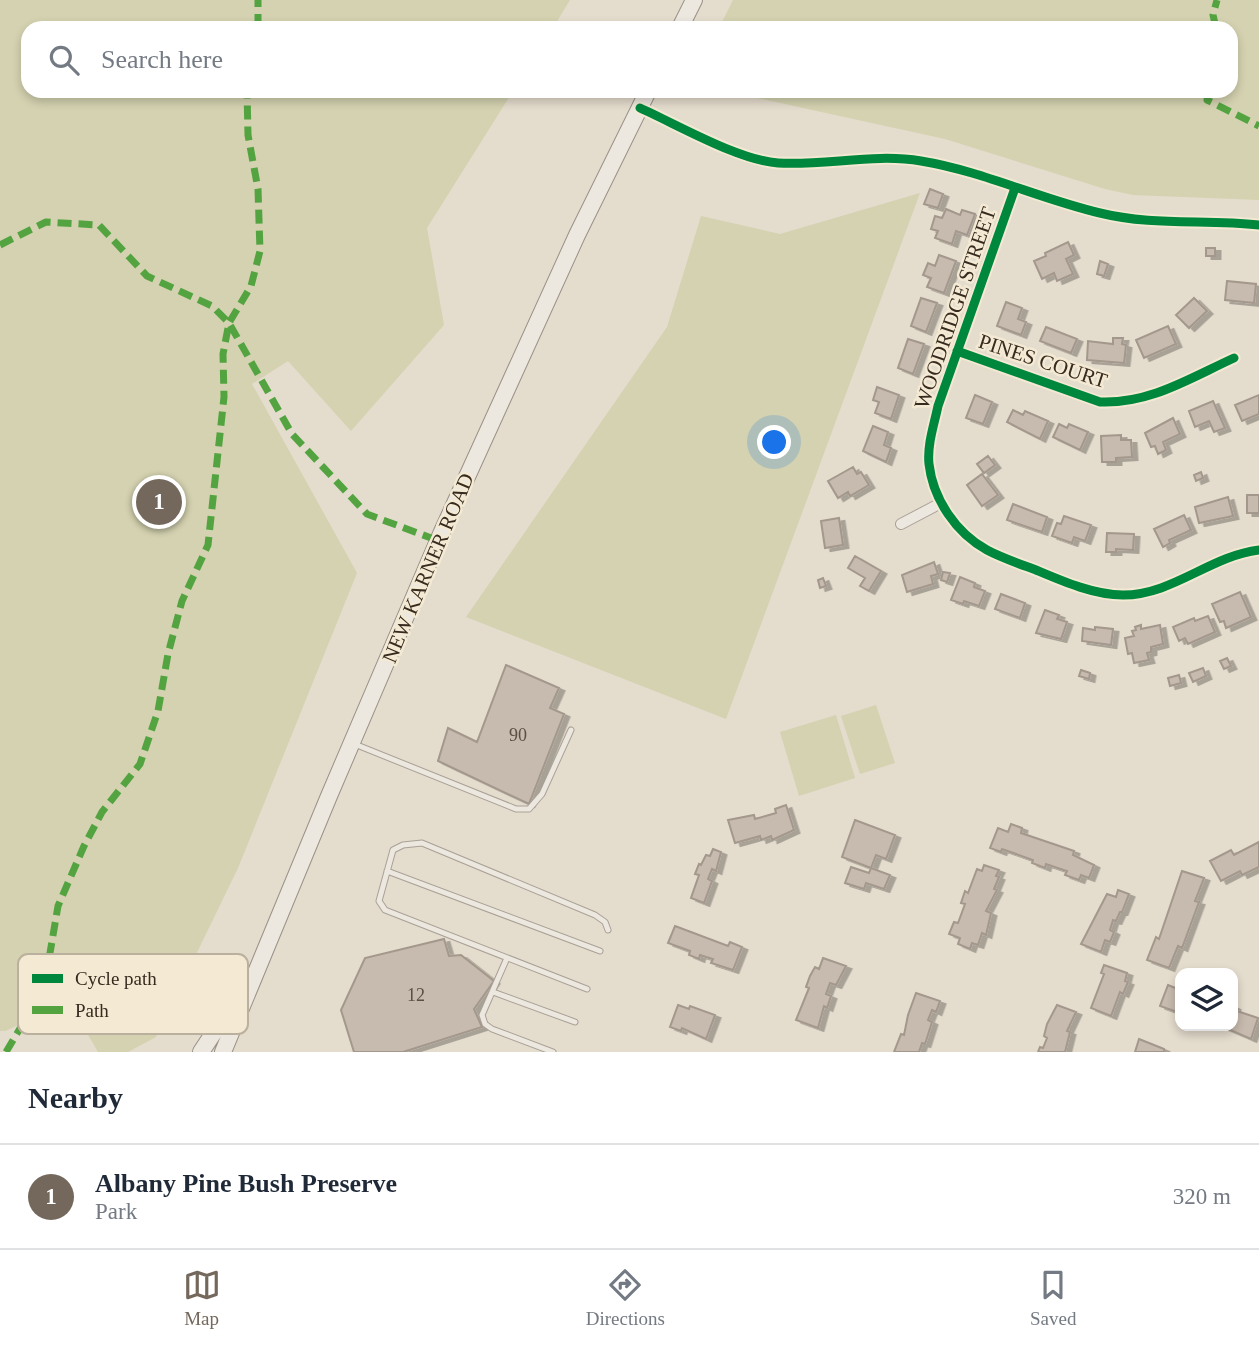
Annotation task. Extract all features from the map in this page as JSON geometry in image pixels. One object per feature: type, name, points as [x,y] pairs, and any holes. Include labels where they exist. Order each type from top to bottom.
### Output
[{"type":"main road","points":[[684,21],[694,0]]},
{"type":"main road","name":"NEW KARNER ROAD","points":[[248,992],[441,534],[600,185],[645,98]]},
{"type":"main road","points":[[248,982],[259,965]]},
{"type":"main road","points":[[201,1052],[213,1034]]},
{"type":"main road","name":"NEW KARNER ROAD","points":[[223,1052],[230,1034]]},
{"type":"street","points":[[640,108],[747,157],[775,163],[885,159],[919,161],[1101,214],[1134,219],[1224,221],[1259,225]]},
{"type":"street","name":"WOODRIDGE STREET","points":[[1015,188],[938,406],[930,443],[929,465],[941,503],[956,526],[985,549],[1061,581],[1122,595],[1160,590],[1225,558],[1259,550]]},
{"type":"street","name":"PINES COURT","points":[[957,351],[1100,402],[1118,402],[1153,395],[1234,358]]},
{"type":"street","points":[[901,524],[941,503]]},
{"type":"lane","points":[[352,743],[516,810],[529,809],[542,794],[571,730]]},
{"type":"lane","points":[[587,989],[385,910],[379,901],[393,850],[403,845],[422,843],[595,915],[605,922],[608,930]]},
{"type":"lane","points":[[387,871],[600,951]]},
{"type":"lane","points":[[506,958],[482,1015],[485,1024],[553,1052]]},
{"type":"lane","points":[[493,992],[575,1022]]},
{"type":"shaded area","points":[[0,0],[570,0],[557,21],[21,21],[21,98],[509,98],[427,228],[444,325],[351,431],[288,361],[252,384],[357,573],[238,868],[196,954],[18,954],[18,1026],[0,1031]]},
{"type":"shaded area","points":[[733,0],[1259,0],[1259,200],[1133,195],[1105,189],[945,139],[757,98],[1238,98],[1238,21],[722,21]]},
{"type":"shaded area","points":[[920,193],[726,719],[466,617],[667,327],[701,216],[780,234]]},
{"type":"shaded area","points":[[876,705],[895,763],[860,774],[841,716]]},
{"type":"shaded area","points":[[836,715],[855,778],[799,796],[780,732]]},
{"type":"shaded area","points":[[87,1034],[157,1034],[128,1052],[98,1052]]},
{"type":"building","points":[[930,189],[943,194],[938,208],[924,204]]},
{"type":"building","points":[[946,209],[960,215],[962,210],[975,214],[967,235],[956,231],[952,244],[935,238],[938,231],[931,229],[935,216],[942,218]]},
{"type":"building","points":[[1068,242],[1074,255],[1066,259],[1073,274],[1057,281],[1054,273],[1042,279],[1034,261]]},
{"type":"building","points":[[1206,248],[1215,248],[1215,256],[1206,256]]},
{"type":"building","points":[[939,255],[956,261],[944,293],[927,287],[931,278],[923,275],[928,263],[935,266]]},
{"type":"building","points":[[1100,261],[1108,264],[1104,276],[1097,274]]},
{"type":"building","points":[[1227,281],[1256,284],[1254,303],[1225,300]]},
{"type":"building","points":[[921,298],[937,303],[926,332],[911,326]]},
{"type":"building","points":[[1194,298],[1207,311],[1189,328],[1176,315]]},
{"type":"building","points":[[1006,302],[1022,308],[1018,319],[1026,322],[1021,335],[997,326]]},
{"type":"building","points":[[1168,326],[1176,344],[1144,358],[1136,340]]},
{"type":"building","points":[[1046,327],[1077,339],[1071,353],[1040,341]]},
{"type":"building","points":[[1113,338],[1123,338],[1122,344],[1126,345],[1124,363],[1087,360],[1088,341],[1113,344]]},
{"type":"building","points":[[908,339],[924,344],[913,374],[898,368]]},
{"type":"building","points":[[877,387],[899,395],[891,419],[875,413],[879,402],[873,400]]},
{"type":"building","points":[[975,395],[992,402],[983,424],[966,418]]},
{"type":"building","points":[[1259,395],[1259,414],[1242,421],[1235,405]]},
{"type":"building","points":[[1213,401],[1225,428],[1214,432],[1209,421],[1195,427],[1189,411]]},
{"type":"building","points":[[1013,410],[1023,415],[1025,411],[1048,421],[1040,439],[1007,422]]},
{"type":"building","points":[[1173,418],[1180,434],[1163,442],[1166,450],[1158,454],[1155,446],[1151,447],[1145,433]]},
{"type":"building","points":[[1059,424],[1067,428],[1069,424],[1088,432],[1080,450],[1053,437]]},
{"type":"building","points":[[873,426],[888,432],[884,445],[891,448],[886,462],[863,451]]},
{"type":"building","points":[[1121,435],[1121,440],[1131,440],[1132,457],[1116,458],[1116,462],[1102,462],[1101,436]]},
{"type":"building","points":[[988,456],[995,465],[984,473],[977,464]]},
{"type":"building","points":[[853,467],[857,474],[861,472],[869,485],[850,496],[848,492],[838,498],[828,481]]},
{"type":"building","points":[[1201,472],[1203,478],[1196,481],[1194,475]]},
{"type":"building","points":[[982,474],[998,495],[982,506],[967,485]]},
{"type":"building","points":[[1247,495],[1259,495],[1259,513],[1247,513]]},
{"type":"building","points":[[1228,497],[1233,516],[1199,523],[1195,507]]},
{"type":"building","points":[[1013,504],[1047,517],[1042,532],[1007,520]]},
{"type":"building","points":[[1184,515],[1191,530],[1169,540],[1170,543],[1163,547],[1154,529]]},
{"type":"building","points":[[1064,516],[1091,525],[1085,541],[1074,537],[1072,543],[1052,536],[1057,523],[1061,524]]},
{"type":"building","points":[[839,518],[843,545],[825,548],[821,521]]},
{"type":"building","points":[[1107,533],[1134,534],[1133,550],[1116,549],[1116,552],[1106,552]]},
{"type":"building","points":[[855,556],[881,571],[869,591],[860,586],[865,578],[848,568]]},
{"type":"building","points":[[934,562],[938,574],[931,576],[933,584],[907,592],[902,575]]},
{"type":"building","points":[[943,572],[950,573],[947,582],[941,580]]},
{"type":"building","points":[[960,577],[985,591],[979,606],[951,600]]},
{"type":"building","points":[[823,578],[826,586],[820,588],[818,580]]},
{"type":"building","points":[[1240,592],[1251,617],[1226,628],[1224,621],[1220,622],[1212,604]]},
{"type":"building","points":[[1001,594],[1025,603],[1020,618],[995,609]]},
{"type":"building","points":[[1045,610],[1059,615],[1057,619],[1067,622],[1061,639],[1036,633]]},
{"type":"building","points":[[1208,616],[1215,632],[1188,644],[1185,638],[1179,641],[1173,627],[1194,618],[1195,621]]},
{"type":"building","points":[[1141,625],[1141,629],[1160,625],[1163,644],[1151,647],[1151,652],[1147,653],[1149,660],[1134,663],[1132,653],[1128,654],[1125,638],[1134,636],[1132,631]]},
{"type":"building","points":[[1095,627],[1113,629],[1111,645],[1082,641],[1083,628],[1095,630]]},
{"type":"building","points":[[1227,658],[1231,666],[1224,669],[1220,661]]},
{"type":"building","points":[[506,665],[559,688],[550,708],[564,714],[529,804],[438,761],[448,728],[477,742]]},
{"type":"building","points":[[1203,668],[1206,676],[1193,682],[1189,673]]},
{"type":"building","points":[[1081,670],[1090,673],[1089,679],[1079,676]]},
{"type":"building","points":[[1179,675],[1181,683],[1170,686],[1168,678]]},
{"type":"building","points":[[786,805],[794,830],[772,840],[771,836],[761,840],[760,836],[735,843],[728,820],[754,815],[755,819],[776,813],[775,809]]},
{"type":"building","points":[[855,820],[895,835],[886,859],[876,855],[871,868],[842,857]]},
{"type":"building","points":[[1011,824],[1022,828],[1021,833],[1074,851],[1073,855],[1094,865],[1089,878],[1081,875],[1079,880],[1065,875],[1067,871],[1046,864],[1045,868],[1032,863],[1033,860],[1002,849],[1001,852],[990,848],[998,828],[1008,832]]},
{"type":"building","points":[[1259,842],[1259,867],[1242,875],[1240,871],[1221,881],[1210,861],[1231,850],[1234,855]]},
{"type":"building","points":[[713,849],[721,852],[716,871],[712,869],[708,879],[712,881],[704,903],[691,898],[699,875],[695,874],[699,864],[701,865],[706,855],[710,856]]},
{"type":"building","points":[[984,865],[999,870],[994,889],[997,890],[986,911],[991,913],[986,935],[982,933],[978,945],[972,943],[970,949],[958,944],[960,938],[949,934],[954,922],[958,923],[965,904],[961,903],[965,891],[968,893],[977,869],[982,871]]},
{"type":"building","points":[[851,867],[869,873],[871,868],[890,875],[884,889],[866,883],[864,889],[845,883]]},
{"type":"building","points":[[1182,871],[1204,878],[1195,901],[1199,902],[1182,948],[1178,946],[1169,968],[1147,960],[1156,937],[1159,939]]},
{"type":"building","points":[[1118,890],[1129,894],[1122,912],[1116,921],[1113,920],[1110,930],[1114,932],[1110,942],[1105,940],[1101,952],[1081,944],[1107,894],[1116,897]]},
{"type":"building","points":[[675,926],[728,946],[730,942],[742,947],[733,970],[711,963],[713,959],[700,955],[699,959],[689,955],[690,951],[668,943]]},
{"type":"building","points":[[444,939],[449,956],[461,955],[494,981],[474,1009],[482,1027],[403,1052],[354,1052],[341,1010],[365,958]]},
{"type":"building","points":[[823,958],[846,966],[836,985],[830,983],[826,994],[831,996],[827,1008],[824,1006],[818,1028],[796,1020],[809,988],[806,987],[810,976],[815,967],[819,969]]},
{"type":"building","points":[[1104,965],[1127,973],[1125,981],[1128,982],[1123,994],[1120,992],[1111,1016],[1091,1008],[1104,974],[1101,973]]},
{"type":"building","points":[[1168,985],[1175,988],[1175,1011],[1160,1006]]},
{"type":"building","points":[[916,993],[940,1001],[936,1012],[932,1010],[928,1020],[932,1022],[925,1044],[922,1043],[919,1052],[894,1052],[901,1034],[904,1035]]},
{"type":"building","points":[[678,1005],[689,1009],[690,1006],[715,1015],[706,1039],[682,1028],[681,1031],[670,1027]]},
{"type":"building","points":[[1057,1005],[1076,1012],[1067,1031],[1070,1032],[1065,1052],[1038,1052],[1040,1047],[1043,1048],[1047,1038],[1044,1036],[1047,1024]]},
{"type":"building","points":[[1238,1011],[1258,1018],[1251,1039],[1233,1031],[1238,1031]]},
{"type":"building","points":[[1139,1039],[1164,1049],[1164,1052],[1135,1052]]},
{"type":"marked path","points":[[258,0],[258,21]]},
{"type":"marked path","points":[[1214,21],[1213,15],[1217,0]]},
{"type":"marked path","points":[[50,954],[58,906],[84,846],[102,812],[140,764],[158,711],[168,654],[182,601],[208,545],[224,397],[223,354],[229,323],[251,286],[260,251],[258,189],[248,135],[247,98]]},
{"type":"marked path","points":[[1207,98],[1259,126]]},
{"type":"marked path","points":[[0,245],[46,222],[99,225],[147,276],[212,306],[229,323],[292,434],[367,514],[439,541]]},
{"type":"marked path","points":[[6,1052],[18,1032]]},
{"type":"cycle path","points":[[640,108],[708,141],[762,160],[778,163],[885,158],[921,161],[966,171],[1078,207],[1120,217],[1259,225]]},
{"type":"cycle path","points":[[1015,188],[938,406],[931,435],[931,477],[948,514],[965,534],[993,553],[1078,587],[1101,593],[1123,595],[1158,589],[1224,560],[1259,550]]},
{"type":"cycle path","points":[[957,351],[1100,402],[1118,402],[1153,394],[1234,358]]},
{"type":"place","name":"Albany Pine Bush Preserve","points":[[159,502]]}]
